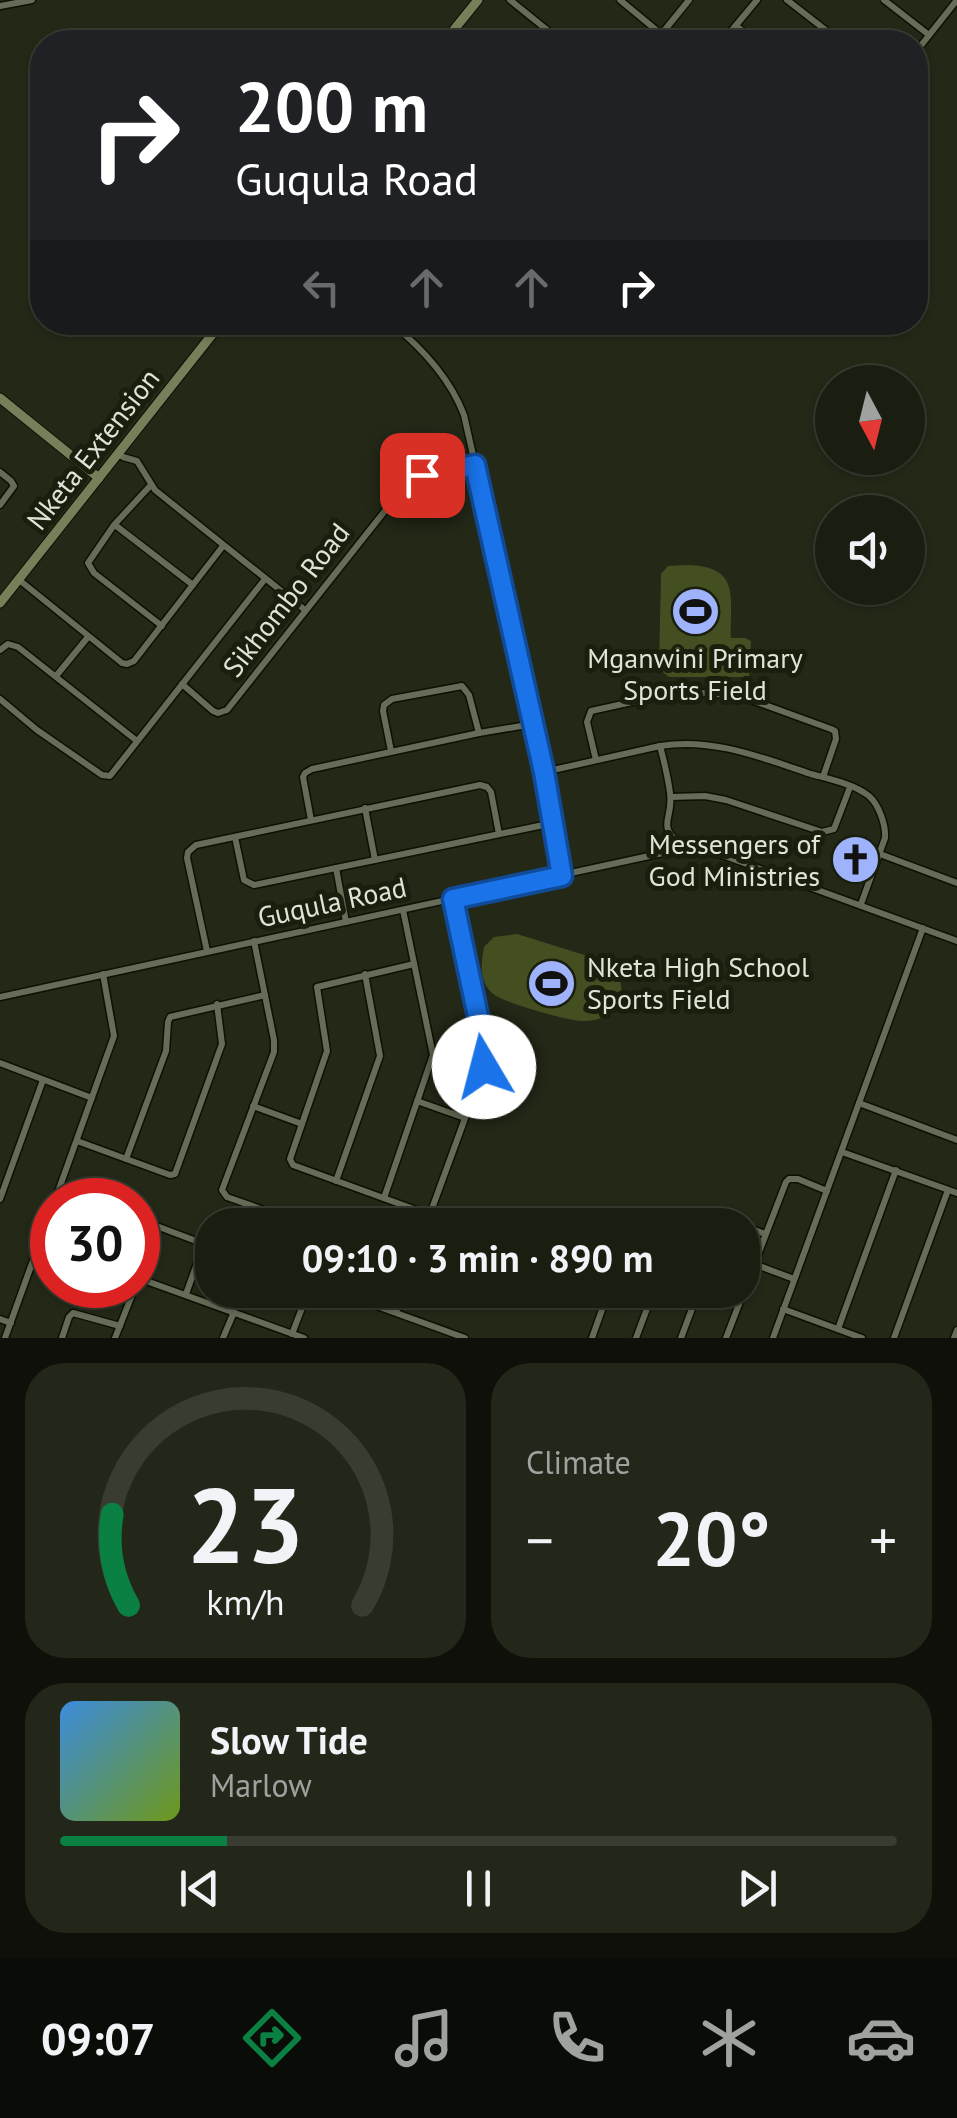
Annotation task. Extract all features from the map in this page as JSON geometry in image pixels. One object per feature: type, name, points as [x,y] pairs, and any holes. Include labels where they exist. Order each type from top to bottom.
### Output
[{"type":"street","points":[[0,6],[32,0]]},
{"type":"street","points":[[454,30],[478,0]]},
{"type":"street","points":[[510,0],[547,30]]},
{"type":"street","points":[[622,0],[656,30]]},
{"type":"street","points":[[664,30],[689,0]]},
{"type":"street","points":[[732,30],[757,0]]},
{"type":"street","points":[[787,0],[826,30]]},
{"type":"street","points":[[886,0],[923,30]]},
{"type":"street","points":[[929,35],[956,0]]},
{"type":"street","points":[[736,26],[741,30]]},
{"type":"street","name":"Nketa Extension","points":[[0,603],[108,466],[122,456],[212,335]]},
{"type":"street","points":[[404,335],[456,396],[467,427],[544,772],[562,876]]},
{"type":"street","points":[[0,398],[99,478]]},
{"type":"street","points":[[122,456],[140,464],[150,486],[306,610]]},
{"type":"street","name":"Sikhombo Road","points":[[182,684],[213,711],[227,710],[407,483],[422,475],[475,465]]},
{"type":"street","points":[[0,472],[14,486],[0,505]]},
{"type":"street","points":[[150,486],[89,558],[89,567],[162,626]]},
{"type":"street","points":[[114,525],[193,585]]},
{"type":"street","points":[[18,580],[128,664],[223,546]]},
{"type":"street","points":[[0,699],[37,730],[105,776],[112,774],[265,579]]},
{"type":"street","points":[[56,676],[88,636]]},
{"type":"street","points":[[0,650],[8,644],[15,646],[137,741]]},
{"type":"street","points":[[391,751],[383,707],[392,698],[462,686],[469,695],[479,733]]},
{"type":"street","points":[[596,760],[587,722],[591,710],[673,694],[730,695],[835,732],[823,777]]},
{"type":"street","points":[[310,820],[304,784],[305,773],[312,769],[533,724]]},
{"type":"street","points":[[544,772],[660,746],[686,744],[732,749],[850,787],[870,798],[886,834],[860,904]]},
{"type":"street","points":[[660,746],[671,797],[667,827],[672,837],[686,848]]},
{"type":"street","points":[[208,952],[188,854],[196,846],[475,786],[489,789],[499,834]]},
{"type":"street","points":[[671,797],[721,798],[822,832],[834,829],[850,787]]},
{"type":"street","points":[[365,808],[375,860]]},
{"type":"street","points":[[235,837],[244,878],[251,884],[553,823]]},
{"type":"street","name":"Guqula Road","points":[[0,997],[686,848],[722,856],[957,941]]},
{"type":"street","points":[[880,854],[957,883]]},
{"type":"street","points":[[336,868],[346,922]]},
{"type":"street","points":[[432,1208],[486,1054],[453,899]]},
{"type":"street","points":[[384,1198],[433,1056],[403,910]]},
{"type":"street","points":[[772,1338],[923,928]]},
{"type":"street","points":[[254,941],[275,1046],[222,1187],[227,1197],[258,1208]]},
{"type":"street","points":[[413,1208],[290,1162],[327,1051],[318,987],[414,964]]},
{"type":"street","points":[[64,1178],[114,1036],[103,974]]},
{"type":"street","points":[[336,1181],[380,1056],[364,974]]},
{"type":"street","points":[[126,1159],[166,1052],[168,1019],[265,995]]},
{"type":"street","points":[[77,1141],[176,1174],[222,1044],[217,1004]]},
{"type":"street","points":[[0,1063],[92,1098]]},
{"type":"street","points":[[0,1199],[43,1080]]},
{"type":"street","points":[[417,1101],[464,1118]]},
{"type":"street","points":[[859,1103],[957,1140]]},
{"type":"street","points":[[254,1106],[302,1124]]},
{"type":"street","points":[[842,1152],[957,1193]]},
{"type":"street","points":[[838,1329],[896,1170]]},
{"type":"street","points":[[0,1171],[9,1175]]},
{"type":"street","points":[[760,1248],[788,1179],[827,1191]]},
{"type":"street","points":[[894,1338],[948,1190]]},
{"type":"street","points":[[160,1227],[195,1240]]},
{"type":"street","points":[[760,1232],[765,1234]]},
{"type":"street","points":[[760,1266],[794,1279]]},
{"type":"street","points":[[6,1338],[30,1271]]},
{"type":"street","points":[[186,1294],[195,1274]]},
{"type":"street","points":[[160,1287],[304,1338]]},
{"type":"street","points":[[115,1338],[127,1308]]},
{"type":"street","points":[[292,1334],[300,1308]]},
{"type":"street","points":[[385,1308],[465,1338]]},
{"type":"street","points":[[396,1312],[397,1308]]},
{"type":"street","points":[[592,1338],[603,1308]]},
{"type":"street","points":[[636,1338],[647,1308]]},
{"type":"street","points":[[681,1338],[693,1308]]},
{"type":"street","points":[[726,1338],[737,1308]]},
{"type":"street","points":[[783,1309],[862,1338]]},
{"type":"street","points":[[223,1338],[234,1312]]},
{"type":"street","points":[[62,1338],[74,1313],[120,1326]]},
{"type":"street","points":[[0,1319],[11,1323]]},
{"type":"street","points":[[954,1338],[957,1330]]},
{"type":"green space","name":"Mganwini Primary Sports Field","points":[[668,566],[704,567],[724,577],[731,597],[731,638],[751,641],[749,677],[669,677],[659,669],[661,574]]},
{"type":"green space","name":"Nketa High School Sports Field","points":[[517,934],[610,963],[621,985],[618,1005],[605,1016],[581,1021],[533,1010],[491,992],[483,977],[484,947],[494,937]]},
{"type":"place","name":"Mganwini Primary Sports Field","points":[[695,611]]},
{"type":"place","name":"Messengers of God Ministries","points":[[855,860]]},
{"type":"place","name":"Nketa High School Sports Field","points":[[552,983]]},
{"type":"route","points":[[422,475],[475,465],[544,772],[562,876],[453,899],[486,1054],[484,1067]]}]
